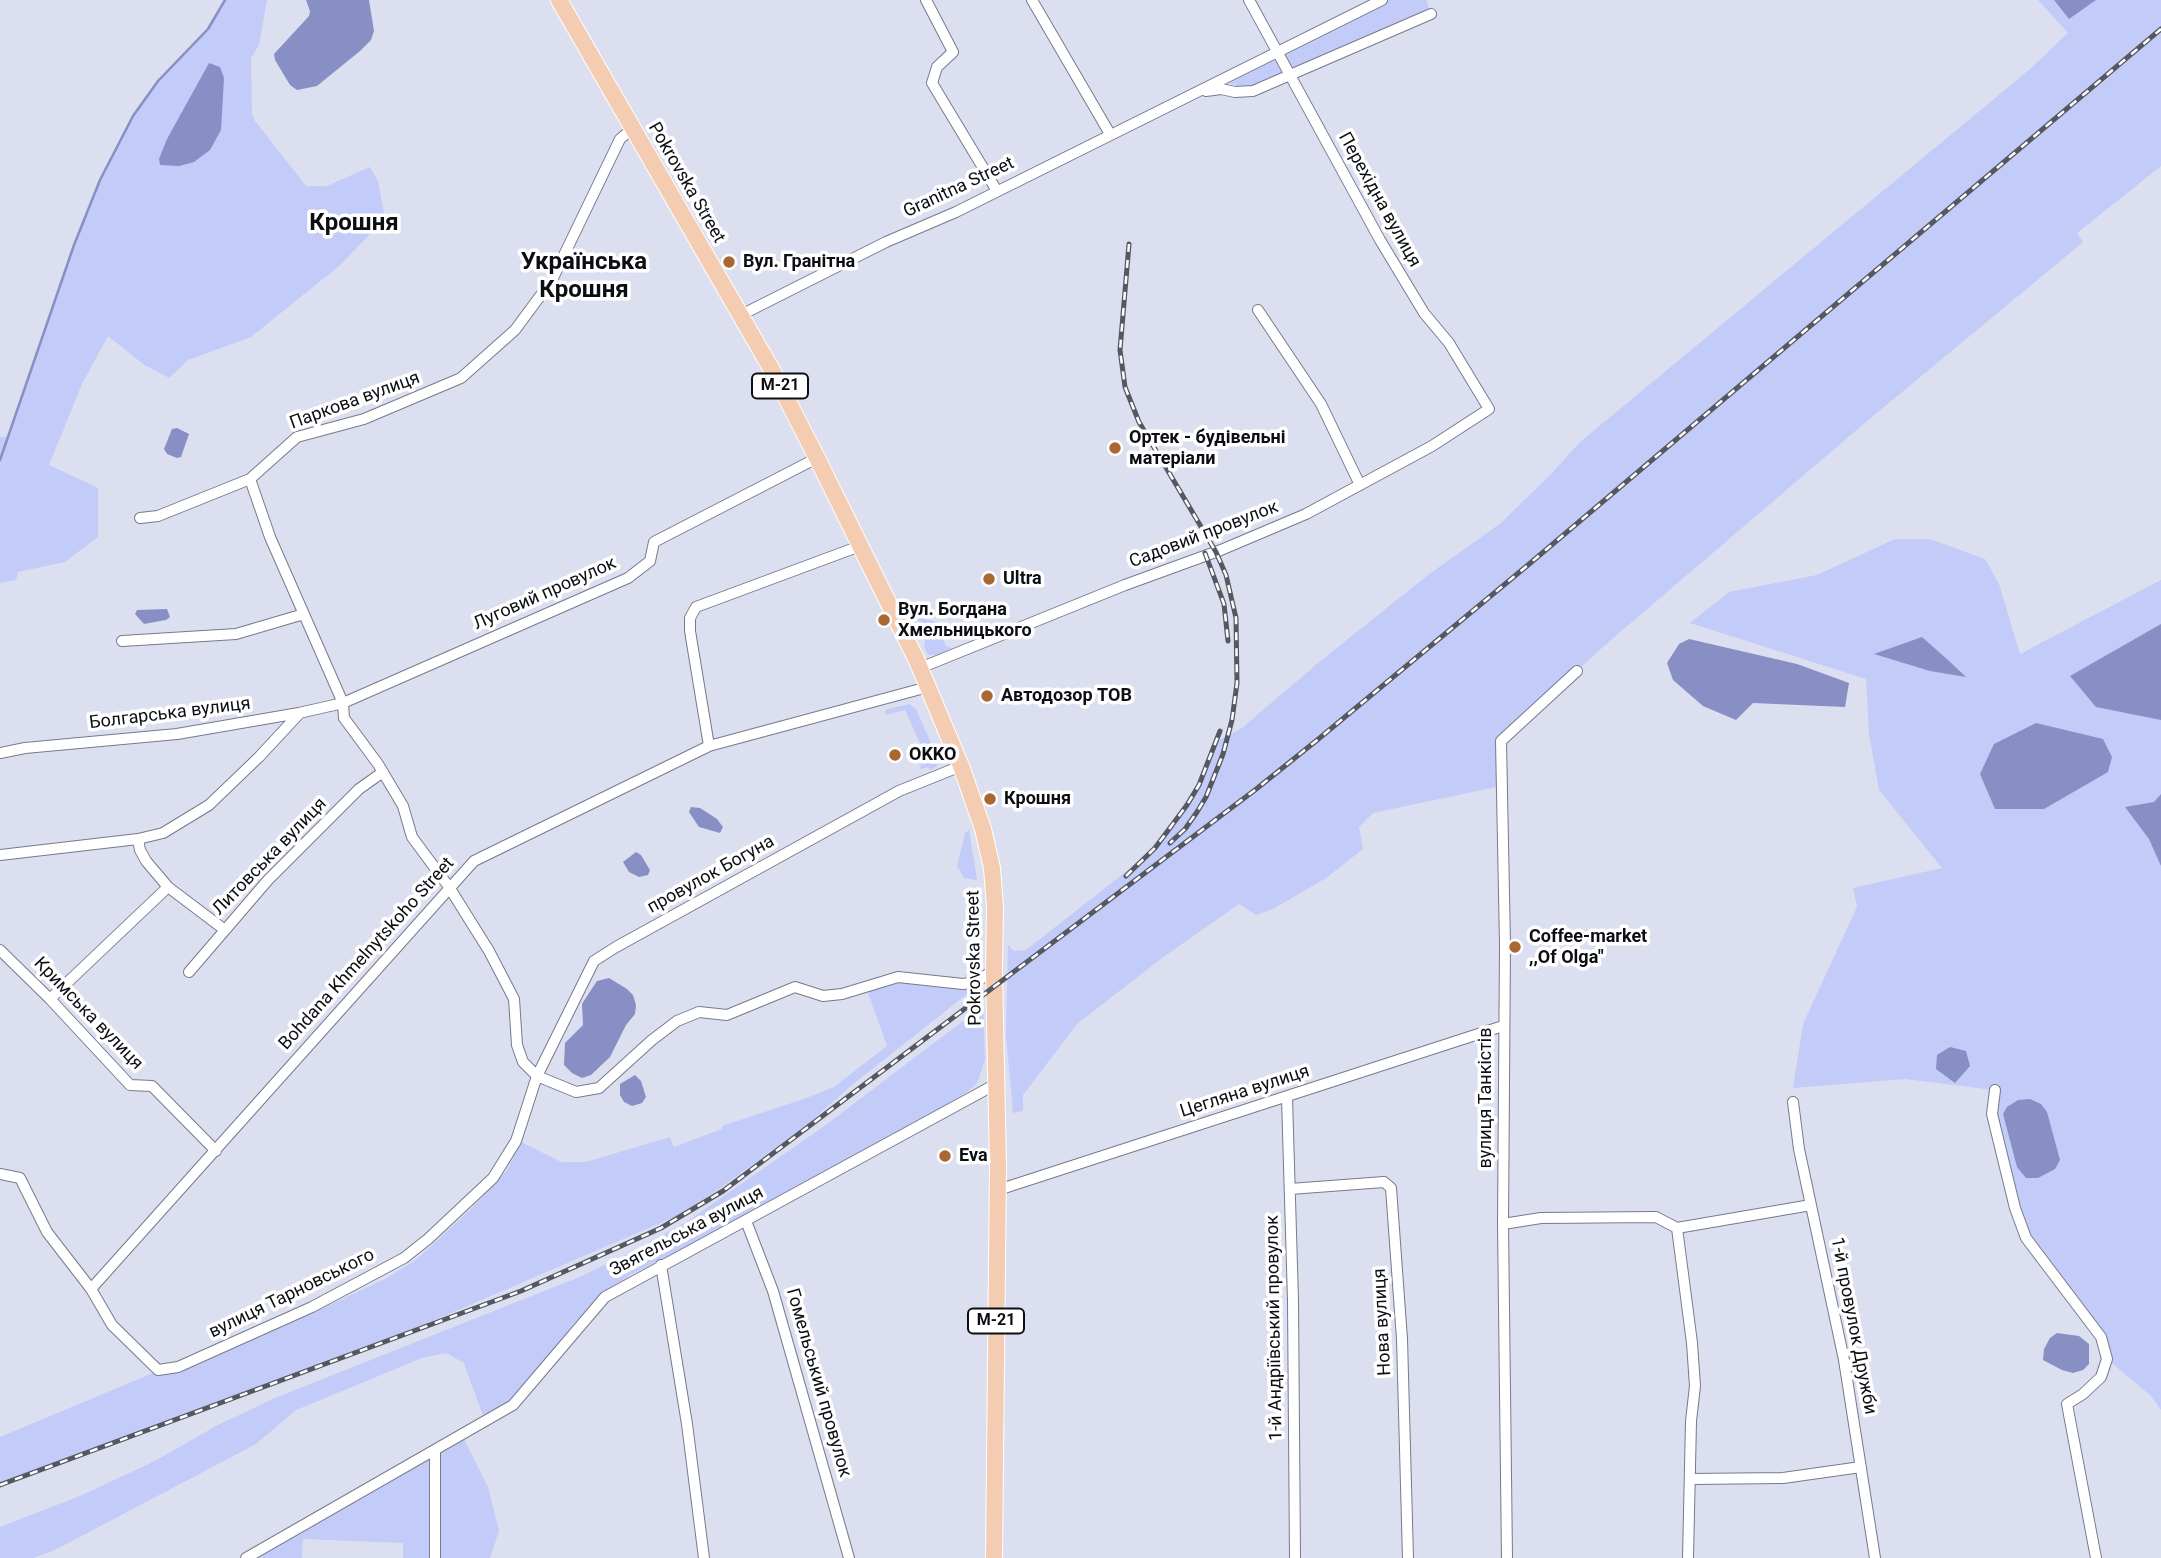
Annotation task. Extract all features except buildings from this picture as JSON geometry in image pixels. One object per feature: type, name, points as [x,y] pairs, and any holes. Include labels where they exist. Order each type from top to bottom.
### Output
[{"type":"highway","name":"Pokrovska Street","points":[[559,0],[741,315],[817,458],[928,687],[981,822],[992,868],[995,907],[998,1190],[994,1558]]},
{"type":"street","points":[[926,0],[953,52],[937,67],[932,83],[997,191]]},
{"type":"street","points":[[1032,0],[1110,134]]},
{"type":"street","name":"Перехідна вулиця","points":[[1249,0],[1380,240],[1424,313],[1449,342],[1489,409]]},
{"type":"street","name":"Granitna Street","points":[[741,315],[889,240],[956,212],[1382,0]]},
{"type":"street","name":"Granitna Street","points":[[1193,94],[1221,89],[1253,91],[1431,14]]},
{"type":"street","name":"Паркова вулиця","points":[[140,518],[158,516],[250,479],[297,437],[364,419],[461,378],[516,330],[552,280],[620,139],[632,128]]},
{"type":"street","points":[[1258,310],[1321,404],[1360,485]]},
{"type":"street","name":"Садовий провулок","points":[[919,668],[1125,585],[1228,548],[1306,514],[1432,446],[1489,409]]},
{"type":"street","name":"Луговий провулок","points":[[343,703],[628,578],[650,561],[654,542],[817,458]]},
{"type":"street","points":[[250,479],[270,537],[343,703],[345,718],[403,806],[412,837],[449,887],[489,951],[514,999],[517,1045],[523,1062],[537,1076],[576,1092],[599,1088],[642,1048],[677,1021],[699,1012],[727,1015],[794,987],[823,996],[898,977],[963,984],[976,982],[994,970]]},
{"type":"street","points":[[709,746],[690,631],[690,618],[696,607],[860,546]]},
{"type":"street","points":[[121,641],[236,635],[304,614]]},
{"type":"street","name":"вулиця Танкістів","points":[[1507,1558],[1503,1224],[1505,945],[1501,741],[1577,671]]},
{"type":"street","name":"Bohdana Khmelnytskoho Street","points":[[90,1289],[474,861],[709,746],[928,687]]},
{"type":"street","name":"Болгарська вулиця","points":[[0,753],[25,748],[177,734],[343,703]]},
{"type":"street","points":[[0,855],[138,839],[163,833],[209,805],[259,757],[299,713]]},
{"type":"street","name":"провулок Богуна","points":[[537,1076],[594,961],[899,791],[961,766]]},
{"type":"street","name":"Литовська вулиця","points":[[189,972],[268,880],[359,789],[383,772]]},
{"type":"street","points":[[138,839],[146,861],[169,887],[225,930]]},
{"type":"street","points":[[50,999],[169,887]]},
{"type":"street","name":"Кримська вулиця","points":[[0,950],[130,1085],[152,1086],[216,1151]]},
{"type":"street","name":"Цегляна вулиця","points":[[998,1190],[1503,1026]]},
{"type":"street","name":"вулиця Тарновського","points":[[90,1289],[112,1325],[158,1370],[178,1367],[312,1307],[404,1258],[429,1239],[493,1178],[516,1141],[537,1076]]},
{"type":"street","name":"Звягельська вулиця","points":[[247,1558],[513,1405],[605,1297],[996,1084]]},
{"type":"street","points":[[1995,1090],[1992,1114],[2015,1208],[2026,1238],[2101,1337],[2107,1359],[2101,1377],[2083,1394],[2067,1404],[2096,1558]]},
{"type":"street","name":"1-й Андріївський провулок","points":[[1287,1098],[1295,1558]]},
{"type":"street","name":"1-й провулок Дружби","points":[[1793,1102],[1811,1205],[1844,1360],[1875,1558]]},
{"type":"street","points":[[0,1174],[20,1178],[47,1232],[90,1289]]},
{"type":"street","name":"Нова вулиця","points":[[1290,1189],[1384,1182],[1391,1188],[1402,1339],[1408,1558]]},
{"type":"street","points":[[1503,1224],[1541,1218],[1656,1217],[1677,1228],[1811,1205]]},
{"type":"street","name":"Гомельський провулок","points":[[746,1221],[773,1290],[849,1558]]},
{"type":"street","points":[[1677,1228],[1693,1365],[1688,1558]]},
{"type":"street","points":[[661,1265],[687,1424],[704,1558]]},
{"type":"street","points":[[435,1451],[435,1558]]},
{"type":"street","points":[[1691,1479],[1783,1478],[1861,1467]]},
{"type":"shaded area","points":[[225,0],[267,0],[259,45],[251,58],[252,114],[255,121],[306,186],[327,186],[370,167],[378,181],[385,219],[339,266],[251,337],[188,360],[169,378],[143,364],[108,336],[82,384],[49,465],[98,488],[98,537],[65,562],[18,572],[16,580],[0,583],[0,437],[8,437],[74,245],[100,180],[133,116],[159,81],[208,29]]},
{"type":"shaded area","points":[[306,0],[369,0],[374,31],[371,40],[360,51],[317,86],[297,90],[290,85],[274,54],[309,16]]},
{"type":"shaded area","points":[[1382,0],[1426,0],[1431,14],[1253,91],[1220,80]]},
{"type":"shaded area","points":[[2038,0],[2161,0],[2161,166],[2077,233],[2083,242],[1860,427],[1604,646],[1501,741],[1501,786],[1373,813],[1359,827],[1363,849],[1326,878],[1273,909],[1256,915],[1239,904],[1162,958],[1077,1024],[1023,1095],[1023,1111],[1013,1113],[1006,1035],[1008,945],[1014,951],[1026,950],[1142,859],[1171,825],[1196,785],[1214,743],[1242,728],[1428,575],[1501,523],[1580,442],[2030,69],[2068,33]]},
{"type":"shaded area","points":[[2054,0],[2096,0],[2069,19]]},
{"type":"shaded area","points":[[209,63],[220,67],[224,78],[221,130],[210,150],[194,162],[179,166],[160,165],[159,159],[167,139]]},
{"type":"shaded area","points":[[177,428],[189,434],[181,457],[177,458],[167,454],[164,449],[172,429]]},
{"type":"shaded area","points":[[1895,539],[1930,539],[1985,559],[1999,584],[2020,654],[2161,580],[2161,1410],[2151,1396],[2107,1359],[2101,1337],[2036,1254],[2003,1162],[1994,1090],[1905,1079],[1793,1088],[1803,1024],[1857,907],[1853,888],[1942,868],[1879,790],[1869,734],[1866,679],[1690,623],[1729,592],[1817,575]]},
{"type":"shaded area","points":[[909,603],[916,605],[924,619],[942,623],[946,630],[959,625],[942,636],[946,646],[952,648],[936,655],[928,655],[924,646],[926,636]]},
{"type":"shaded area","points":[[167,609],[170,617],[166,620],[144,624],[135,614],[137,610]]},
{"type":"shaded area","points":[[2161,624],[2161,720],[2096,707],[2070,676]]},
{"type":"shaded area","points":[[1922,637],[1966,677],[1930,671],[1874,654]]},
{"type":"shaded area","points":[[1689,639],[1797,664],[1849,683],[1845,707],[1753,703],[1736,720],[1703,706],[1673,680],[1667,663],[1679,644]]},
{"type":"shaded area","points":[[909,704],[916,709],[938,759],[937,766],[930,770],[928,767],[920,769],[924,752],[905,710],[886,715],[885,710]]},
{"type":"shaded area","points":[[2036,723],[2103,739],[2112,757],[2108,772],[2044,809],[1995,809],[1980,774],[1994,744]]},
{"type":"shaded area","points":[[2161,794],[2161,866],[2149,839],[2125,807],[2154,802]]},
{"type":"shaded area","points":[[691,807],[700,808],[717,819],[723,827],[720,833],[699,827],[689,812]]},
{"type":"shaded area","points":[[969,830],[977,880],[964,878],[957,866],[965,833]]},
{"type":"shaded area","points":[[636,852],[641,855],[650,870],[648,875],[639,877],[629,872],[623,862]]},
{"type":"shaded area","points":[[609,978],[633,995],[635,1014],[626,1025],[610,1057],[591,1075],[582,1078],[564,1065],[565,1043],[583,1025],[582,1004],[597,981]]},
{"type":"shaded area","points":[[910,981],[969,990],[976,987],[852,1085],[810,1122],[722,1187],[677,1216],[400,1335],[0,1484],[0,1437],[153,1373],[169,1372],[209,1357],[317,1311],[385,1279],[416,1260],[471,1209],[507,1170],[521,1142],[561,1162],[586,1162],[670,1137],[674,1147],[722,1129],[722,1126],[834,1087],[887,1046],[867,990]]},
{"type":"shaded area","points":[[983,1006],[985,1060],[977,1083],[968,1091],[700,1240],[630,1275],[602,1295],[575,1322],[530,1380],[500,1409],[484,1419],[464,1363],[446,1353],[422,1358],[296,1410],[256,1444],[55,1550],[33,1558],[0,1558],[0,1527],[80,1496],[155,1461],[218,1425],[275,1398],[577,1278],[688,1221],[823,1127]]},
{"type":"shaded area","points":[[1950,1047],[1966,1051],[1970,1066],[1955,1083],[1936,1069],[1937,1055]]},
{"type":"shaded area","points":[[635,1075],[641,1081],[646,1097],[642,1103],[632,1106],[624,1102],[620,1095],[620,1084]]},
{"type":"shaded area","points":[[2030,1099],[2041,1104],[2047,1112],[2060,1160],[2055,1169],[2038,1178],[2026,1178],[2017,1167],[2003,1114],[2007,1107],[2018,1100]]},
{"type":"shaded area","points":[[2057,1333],[2079,1336],[2089,1344],[2089,1364],[2083,1370],[2073,1373],[2043,1360],[2044,1349],[2050,1338]]},
{"type":"shaded area","points":[[462,1435],[488,1487],[499,1531],[490,1558],[403,1558],[403,1543],[303,1539],[302,1558],[247,1558]]},
{"type":"waterway","points":[[0,460],[74,245],[100,180],[133,116],[158,81],[208,29],[225,0]]},
{"type":"railway","points":[[0,1485],[521,1291],[661,1228],[723,1191],[1255,790],[1316,741],[2161,29]]},
{"type":"railway","points":[[1129,244],[1120,350],[1125,387],[1139,422],[1216,552],[1226,575],[1236,618],[1237,683],[1232,720],[1223,754],[1206,797],[1185,829],[1170,843]]},
{"type":"railway","points":[[1205,553],[1224,604],[1228,641]]},
{"type":"railway","points":[[1126,876],[1155,848],[1187,805],[1199,785],[1220,731]]},
{"type":"place","name":"Вул. Гранітна","points":[[729,262]]},
{"type":"place","name":"Ортек - будівельні матеріали","points":[[1115,448]]},
{"type":"place","name":"Ultra","points":[[989,579]]},
{"type":"place","name":"Вул. Богдана Хмельницького","points":[[884,620]]},
{"type":"place","name":"Автодозор ТОВ","points":[[987,696]]},
{"type":"place","name":"OKKO","points":[[895,755]]},
{"type":"place","name":"Крошня","points":[[990,799]]},
{"type":"place","name":"Coffee-market ,,Of Olga\"","points":[[1515,947]]},
{"type":"place","name":"Eva","points":[[945,1156]]},
{"type":"district","name":"Крошня","points":[[354,224]]},
{"type":"district","name":"Українська Крошня","points":[[584,277]]}]
